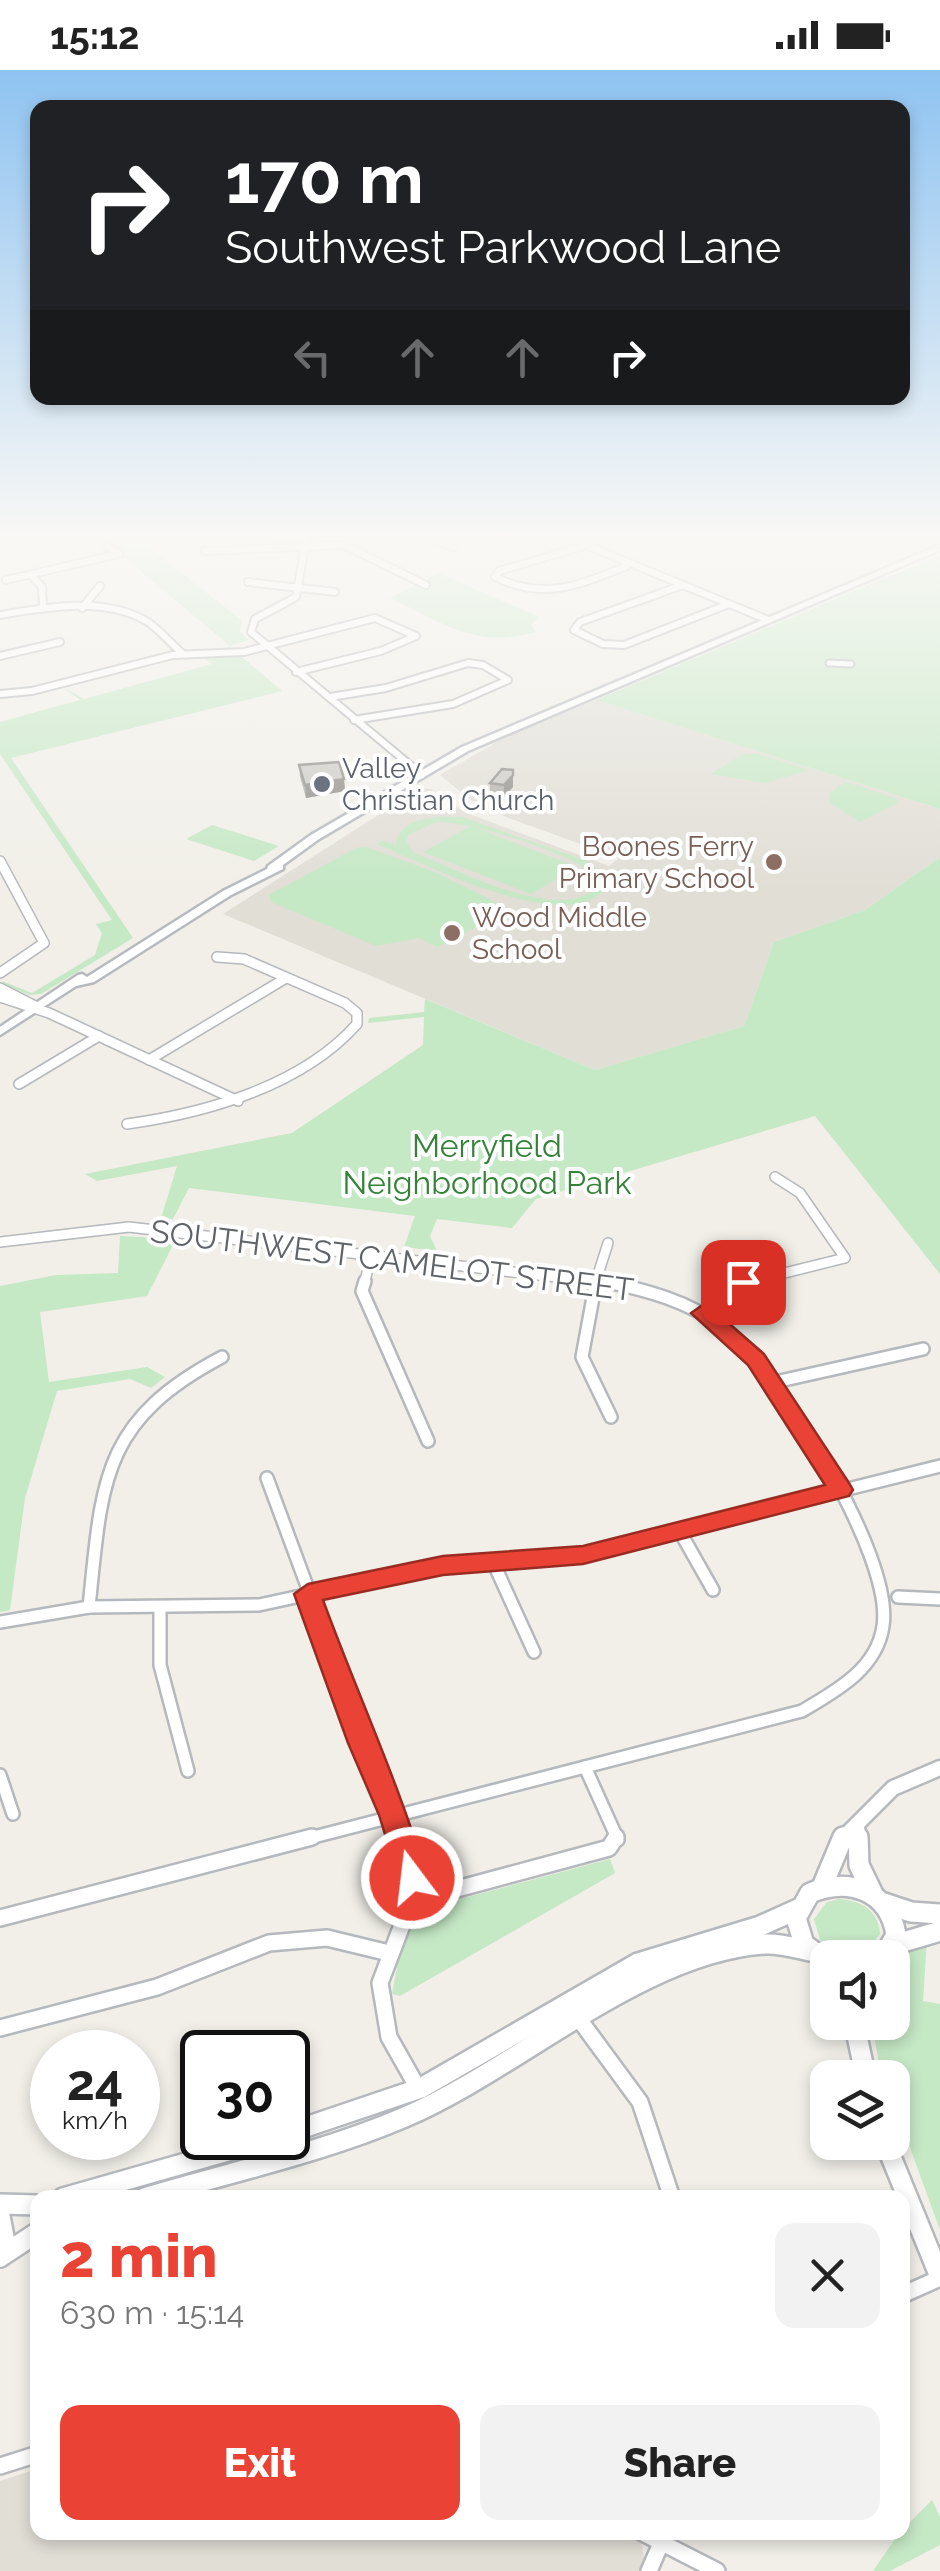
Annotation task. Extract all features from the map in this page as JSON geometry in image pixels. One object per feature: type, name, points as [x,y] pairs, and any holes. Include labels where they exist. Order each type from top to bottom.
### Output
[{"type":"main road","points":[[0,1032],[78,983],[136,953],[465,749],[683,657]]},
{"type":"street","points":[[0,694],[172,657]]},
{"type":"street","points":[[277,657],[422,775]]},
{"type":"street","points":[[296,672],[358,657]]},
{"type":"street","points":[[330,697],[386,688],[468,663],[483,665],[508,680],[448,705],[394,710],[354,720]]},
{"type":"street","points":[[829,663],[851,664]]},
{"type":"street","points":[[0,861],[44,943],[36,953],[0,974]]},
{"type":"street","points":[[128,1124],[195,1114],[238,1100],[286,1076],[358,1024],[352,1007],[244,959],[217,957]]},
{"type":"street","points":[[149,1060],[286,978]]},
{"type":"street","points":[[0,988],[238,1100]]},
{"type":"street","points":[[0,997],[38,1008]]},
{"type":"street","points":[[19,1084],[99,1036]]},
{"type":"street","points":[[702,1313],[743,1282],[845,1258],[800,1193],[776,1176]]},
{"type":"street","name":"SOUTHWEST CAMELOT STREET","points":[[0,1242],[129,1227],[596,1280],[639,1289],[702,1313],[746,1347],[888,1563]]},
{"type":"street","points":[[608,1243],[596,1280],[582,1357],[611,1417]]},
{"type":"street","points":[[372,1254],[362,1291],[428,1441]]},
{"type":"street","points":[[772,1383],[923,1349]]},
{"type":"street","points":[[89,1608],[102,1495],[113,1453],[150,1402],[196,1368],[222,1357]]},
{"type":"street","points":[[0,1622],[89,1608],[260,1605],[443,1566],[583,1555],[940,1466]]},
{"type":"street","points":[[268,1478],[362,1743],[394,1815],[415,1892],[380,1983],[390,2037],[429,2108]]},
{"type":"street","points":[[679,1530],[713,1590]]},
{"type":"street","points":[[493,1562],[534,1652]]},
{"type":"street","points":[[0,1918],[802,1710],[844,1692],[874,1666],[888,1644],[897,1592],[940,1599]]},
{"type":"street","points":[[160,1607],[160,1666],[188,1771]]},
{"type":"street","points":[[415,1892],[456,1888],[609,1848],[618,1841],[585,1767]]},
{"type":"street","points":[[822,1887],[842,1838],[893,1788],[940,1768]]},
{"type":"street","points":[[0,1775],[13,1814]]},
{"type":"street","points":[[857,1825],[859,1865],[894,1920],[890,1940]]},
{"type":"street","points":[[310,2127],[378,2107],[418,2089],[565,2003],[663,1953],[769,1923],[798,1909],[810,1893],[822,1887],[844,1884],[911,1912],[940,1914]]},
{"type":"street","points":[[798,1909],[797,1929],[810,1945]]},
{"type":"street","points":[[910,1943],[940,1931]]},
{"type":"street","points":[[0,2028],[156,1987],[248,1950],[288,1940],[327,1938],[389,1953]]},
{"type":"street","points":[[190,2190],[429,2108],[662,1974],[732,1949],[773,1942],[810,1956]]},
{"type":"street","points":[[565,2003],[640,2102],[669,2190]]},
{"type":"street","points":[[91,2190],[194,2160]]},
{"type":"street","points":[[892,2160],[905,2190]]},
{"type":"street","points":[[180,2164],[187,2190]]},
{"type":"street","points":[[910,2203],[940,2277],[910,2291]]},
{"type":"street","points":[[0,2204],[30,2204]]},
{"type":"street","points":[[0,2216],[4,2237],[0,2257]]},
{"type":"street","points":[[0,2257],[30,2237]]},
{"type":"street","points":[[0,2466],[30,2457]]},
{"type":"street","points":[[650,2571],[663,2540]]},
{"type":"street","points":[[669,2540],[718,2571]]},
{"type":"shaded area","points":[[596,700],[940,809],[940,857],[865,910],[774,942],[744,1026],[595,1070],[223,914],[419,789],[431,789],[464,812],[609,866],[619,858],[506,817],[468,798],[440,775],[507,736]]},
{"type":"shaded area","points":[[30,2471],[30,2540],[636,2540],[642,2545],[644,2558],[641,2571],[0,2571],[0,2481]]},
{"type":"green space","points":[[203,657],[242,657],[282,691],[11,758],[133,938],[41,994],[29,995],[3,984],[2,981],[32,993],[95,955],[102,933],[96,924],[112,920],[0,754],[0,722],[80,700],[63,687],[84,699],[212,664]]},
{"type":"green space","points":[[699,657],[940,657],[940,809],[596,700]]},
{"type":"green space","points":[[742,754],[758,754],[810,770],[765,783],[711,774]]},
{"type":"green space","points":[[845,782],[895,798],[898,803],[860,822],[829,802],[829,794]]},
{"type":"green space","points":[[462,817],[587,861],[607,876],[608,885],[589,900],[563,905],[531,902],[461,880],[376,844],[382,841],[396,845],[404,828],[412,823]],"holes":[[[436,822],[546,849],[586,868],[597,877],[598,884],[583,896],[562,900],[536,898],[454,870],[413,852],[406,841],[408,835]]]},
{"type":"green space","points":[[212,825],[279,846],[254,861],[186,839]]},
{"type":"green space","points":[[471,826],[577,867],[531,894],[423,852]]},
{"type":"green space","points":[[367,847],[437,873],[505,907],[506,912],[437,947],[419,938],[376,946],[271,902],[269,895],[356,848]]},
{"type":"green space","name":"Merryfield Neighborhood Park","points":[[940,857],[940,1274],[815,1116],[536,1199],[512,1228],[437,1219],[430,1236],[437,1251],[404,1247],[415,1216],[189,1188],[173,1219],[161,1218],[177,1166],[97,1181],[85,1174],[292,1133],[423,1045],[424,1017],[368,1023],[369,1018],[424,1012],[425,999],[595,1070],[744,1026],[774,942],[865,910]]},
{"type":"green space","points":[[120,1236],[176,1239],[147,1296],[40,1312],[49,1382],[147,1367],[165,1377],[151,1388],[130,1379],[57,1391],[25,1498],[10,1610],[0,1612],[0,1286],[56,1275],[118,1273]]},
{"type":"green space","points":[[610,1859],[615,1873],[400,1996],[392,1994],[399,1956],[422,1904],[460,1899]]},
{"type":"green space","points":[[839,1899],[862,1905],[876,1919],[880,1934],[875,1940],[820,1940],[814,1919],[827,1902]]},
{"type":"green space","points":[[927,1938],[923,2001],[940,2004],[940,2230],[910,2148],[910,2060],[878,2060],[875,2040],[910,2040],[910,1949]]},
{"type":"green space","points":[[932,2500],[940,2517],[940,2545],[890,2571],[873,2571],[894,2540],[910,2540],[910,2522]]},
{"type":"building","points":[[339,762],[344,779],[305,785],[299,765]]},
{"type":"building","points":[[502,769],[513,770],[513,775],[504,785],[490,783]]},
{"type":"place","name":"Valley Christian Church","points":[[322,784]]},
{"type":"place","name":"Boones Ferry Primary School","points":[[774,862]]},
{"type":"place","name":"Wood Middle School","points":[[452,933]]},
{"type":"route","points":[[412,1878],[394,1815],[362,1743],[308,1594],[443,1566],[583,1555],[840,1490],[746,1347],[702,1313],[743,1282]]}]
